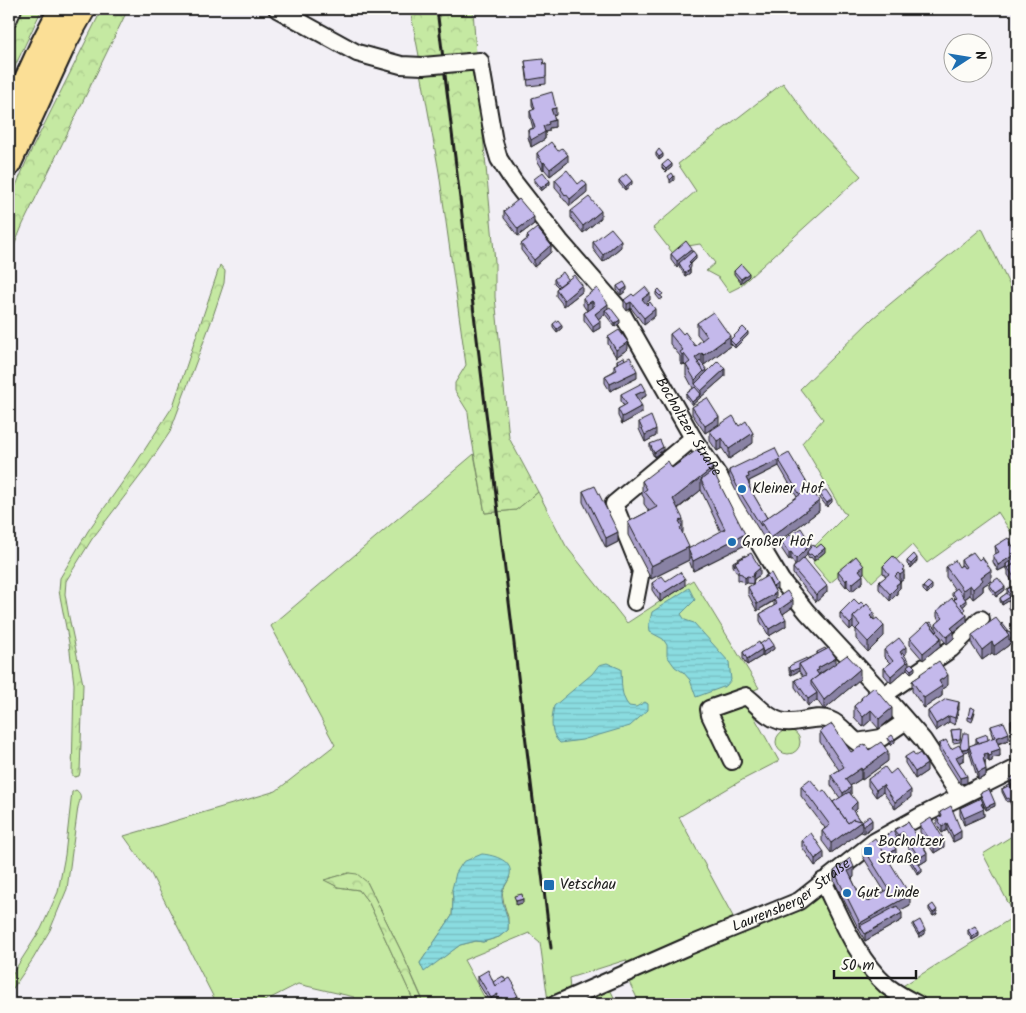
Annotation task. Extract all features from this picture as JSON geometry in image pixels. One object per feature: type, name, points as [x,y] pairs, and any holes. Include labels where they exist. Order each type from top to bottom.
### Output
[{"type":"highway","points":[[9,116],[60,9]]},
{"type":"highway","points":[[9,165],[66,40],[84,9]]},
{"type":"street","points":[[9,18],[13,9]]},
{"type":"street","name":"Bocholtzer Straße","points":[[277,9],[357,53],[401,65],[424,66],[474,61],[499,159],[514,182],[560,241],[620,310],[693,438],[720,478],[781,580],[806,612],[884,695],[923,740],[960,796]]},
{"type":"street","points":[[635,602],[642,571],[614,504],[693,438]]},
{"type":"street","points":[[884,695],[951,649],[981,620]]},
{"type":"street","points":[[732,761],[709,709],[746,696],[774,718],[790,722],[822,718],[830,720],[857,742],[882,738],[906,721]]},
{"type":"street","name":"Laurensberger Straße","points":[[556,1004],[686,947],[799,901],[874,842],[1017,768]]},
{"type":"street","points":[[823,881],[852,940],[868,965],[889,987],[917,1004]]},
{"type":"green space","points":[[22,9],[42,9],[9,79],[9,37]]},
{"type":"green space","points":[[102,9],[128,9],[23,224],[9,258],[9,202],[30,153]]},
{"type":"green space","points":[[410,9],[473,9],[476,55],[420,61]]},
{"type":"green space","points":[[476,62],[495,262],[495,297],[509,438],[538,492],[516,510],[485,513],[468,412],[455,391],[455,383],[466,365],[439,172],[420,67]]},
{"type":"green space","points":[[783,83],[820,133],[861,176],[739,287],[729,292],[719,278],[706,271],[715,263],[700,244],[688,246],[675,256],[653,228],[696,191],[678,164]]},
{"type":"green space","points":[[982,228],[1017,301],[1017,542],[998,512],[927,563],[912,545],[872,582],[856,562],[830,583],[813,563],[816,551],[813,548],[847,514],[843,512],[802,443],[823,419],[800,389],[873,318]]},
{"type":"green space","points":[[220,265],[225,271],[224,283],[170,432],[144,471],[92,539],[66,581],[65,594],[83,684],[80,772],[79,776],[74,777],[72,774],[74,684],[69,643],[59,591],[60,578],[88,531],[173,406]]},
{"type":"green space","points":[[474,454],[485,513],[516,510],[538,492],[566,546],[627,623],[693,580],[759,688],[742,695],[779,761],[679,817],[736,922],[628,964],[626,960],[569,978],[570,991],[548,1001],[540,942],[529,933],[464,960],[488,1004],[415,1004],[357,1004],[354,997],[298,984],[259,1004],[217,1004],[151,874],[124,836],[276,791],[335,745],[271,626]],"holes":[[[349,873],[367,882],[422,998],[415,1004],[369,903],[359,890],[338,887],[325,880]],[[510,877],[502,892],[508,917],[508,930],[499,937],[483,942],[476,941],[460,945],[424,971],[420,963],[452,916],[452,889]]]},
{"type":"green space","points":[[788,730],[793,731],[799,737],[799,747],[793,753],[788,754],[783,753],[777,747],[776,742],[777,737],[783,731]]},
{"type":"green space","points":[[76,790],[80,797],[67,889],[50,930],[9,994],[9,979],[41,929],[58,892],[65,855],[72,792]]},
{"type":"green space","points":[[1017,833],[1017,1004],[640,1004],[628,980],[791,914],[821,894],[860,960],[901,987],[1015,916],[983,854]]},
{"type":"green space","points":[[349,873],[357,874],[367,882],[422,999],[415,1004],[369,903],[359,890],[338,887],[324,880]]},
{"type":"green space","points":[[610,989],[617,1004],[594,1004],[589,998]]},
{"type":"water","points":[[689,588],[695,600],[681,614],[685,620],[694,623],[729,662],[731,680],[726,686],[696,697],[690,680],[675,667],[667,656],[667,645],[663,639],[650,632],[649,624],[652,612]]},
{"type":"water","points":[[607,663],[621,669],[623,693],[629,706],[636,707],[645,702],[648,704],[648,710],[630,726],[582,740],[560,743],[553,730],[554,706],[592,674],[599,665]]},
{"type":"water","points":[[482,854],[503,860],[509,867],[509,878],[502,897],[508,920],[508,930],[499,937],[483,942],[476,941],[460,945],[424,972],[420,963],[452,916],[452,889],[456,873],[463,862]]},
{"type":"building","points":[[543,59],[544,65],[546,64],[546,77],[528,80],[525,61]]},
{"type":"building","points":[[552,92],[556,108],[551,109],[555,120],[543,126],[545,132],[531,140],[528,130],[535,128],[530,111],[535,109],[532,98]]},
{"type":"building","points":[[551,142],[558,151],[562,148],[568,155],[550,169],[543,163],[537,153]]},
{"type":"building","points":[[659,149],[663,154],[659,157],[656,153]]},
{"type":"building","points":[[668,160],[672,164],[666,169],[662,165]]},
{"type":"building","points":[[567,170],[578,184],[583,180],[587,185],[570,199],[555,180]]},
{"type":"building","points":[[543,172],[550,181],[541,188],[534,179]]},
{"type":"building","points":[[672,173],[674,176],[670,180],[668,176]]},
{"type":"building","points":[[626,174],[632,181],[625,187],[619,180]]},
{"type":"building","points":[[589,197],[601,211],[583,226],[571,211]]},
{"type":"building","points":[[519,199],[534,217],[518,229],[504,211]]},
{"type":"building","points":[[537,228],[551,245],[534,260],[521,244]]},
{"type":"building","points":[[611,228],[621,240],[603,255],[593,242]]},
{"type":"building","points":[[686,241],[692,249],[677,261],[671,254]]},
{"type":"building","points":[[693,251],[696,255],[689,262],[691,264],[688,267],[690,270],[685,273],[679,263]]},
{"type":"building","points":[[741,264],[749,273],[741,279],[734,271]]},
{"type":"building","points":[[563,272],[568,279],[559,286],[554,279]]},
{"type":"building","points":[[574,275],[582,285],[564,300],[556,289]]},
{"type":"building","points":[[624,282],[627,287],[621,291],[617,286]]},
{"type":"building","points":[[645,287],[650,293],[642,299],[647,305],[650,302],[655,309],[644,318],[631,302],[627,304],[624,300],[632,294],[634,296]]},
{"type":"building","points":[[597,288],[608,304],[595,314],[600,321],[593,326],[584,313],[595,305],[592,301],[587,304],[583,298]]},
{"type":"building","points":[[659,289],[663,294],[660,296],[656,292]]},
{"type":"building","points":[[610,307],[620,320],[615,323],[605,310]]},
{"type":"building","points":[[713,312],[730,336],[704,355],[702,353],[695,358],[704,371],[695,380],[686,365],[690,362],[684,354],[682,355],[680,352],[683,350],[670,334],[678,328],[683,334],[685,332],[695,346],[707,336],[697,323]]},
{"type":"building","points":[[558,320],[562,325],[557,329],[553,324]]},
{"type":"building","points":[[743,327],[748,332],[735,345],[730,340]]},
{"type":"building","points":[[619,330],[628,342],[616,350],[608,337]]},
{"type":"building","points":[[624,357],[625,360],[618,364],[617,360]]},
{"type":"building","points":[[630,357],[637,371],[610,384],[605,376],[617,370],[614,365]]},
{"type":"building","points":[[700,361],[707,370],[704,372],[698,363]]},
{"type":"building","points":[[718,361],[725,369],[701,391],[695,384]]},
{"type":"building","points":[[642,383],[646,390],[635,395],[642,406],[622,417],[618,409],[627,404],[621,394]]},
{"type":"building","points":[[695,387],[701,394],[692,402],[686,394]]},
{"type":"building","points":[[707,398],[719,417],[705,426],[692,407]]},
{"type":"building","points":[[651,416],[656,429],[645,435],[639,422]]},
{"type":"building","points":[[733,416],[739,426],[746,421],[753,433],[729,449],[722,438],[717,441],[710,431]]},
{"type":"building","points":[[660,440],[663,447],[654,453],[650,444]]},
{"type":"building","points":[[775,448],[780,458],[789,453],[810,488],[800,495],[779,460],[748,474],[749,477],[746,478],[749,487],[767,518],[761,522],[761,526],[729,470]]},
{"type":"building","points":[[698,449],[713,468],[673,499],[683,519],[679,521],[682,526],[680,528],[689,547],[651,566],[628,522],[657,507],[644,491],[647,489],[642,481],[668,461],[672,468]]},
{"type":"building","points":[[713,471],[745,534],[693,561],[688,549],[725,529],[701,480]]},
{"type":"building","points":[[595,486],[618,532],[606,538],[583,491]]},
{"type":"building","points":[[811,487],[819,501],[770,538],[761,522]]},
{"type":"building","points":[[826,490],[832,499],[827,503],[820,494]]},
{"type":"building","points":[[801,528],[811,544],[796,559],[791,552],[789,553],[781,541]]},
{"type":"building","points":[[1008,538],[1017,553],[998,565],[993,555],[999,552],[995,546]]},
{"type":"building","points":[[813,544],[816,548],[821,544],[825,548],[814,557],[807,552]]},
{"type":"building","points":[[973,552],[979,560],[982,557],[991,570],[981,577],[983,580],[973,589],[970,585],[963,590],[946,567],[955,560],[959,567],[962,565],[964,568],[966,567],[961,560]]},
{"type":"building","points":[[751,553],[760,568],[754,573],[753,577],[747,576],[745,578],[742,574],[738,573],[739,569],[735,562]]},
{"type":"building","points":[[914,554],[917,558],[911,564],[907,561]]},
{"type":"building","points":[[745,555],[735,562],[735,566],[733,562]]},
{"type":"building","points":[[856,556],[864,566],[859,570],[863,575],[852,584],[847,579],[846,581],[838,571]]},
{"type":"building","points":[[893,556],[904,568],[902,570],[904,572],[900,575],[898,573],[895,576],[900,582],[890,594],[879,582],[889,574],[883,566]]},
{"type":"building","points":[[1017,557],[1017,562],[1008,568],[1006,564]]},
{"type":"building","points":[[804,558],[827,586],[816,595],[793,568]]},
{"type":"building","points":[[1017,562],[1017,575],[1014,577],[1008,568]]},
{"type":"building","points":[[680,572],[685,579],[660,595],[652,583],[662,576],[666,581]]},
{"type":"building","points":[[771,573],[777,584],[773,587],[767,576],[765,577]]},
{"type":"building","points":[[767,576],[776,593],[757,604],[748,587]]},
{"type":"building","points":[[998,578],[1005,587],[996,593],[989,584]]},
{"type":"building","points":[[928,582],[932,585],[927,590],[923,587]]},
{"type":"building","points":[[1017,585],[1017,590],[1010,594],[1007,589]]},
{"type":"building","points":[[957,588],[966,600],[961,604],[965,609],[963,611],[954,600],[956,598],[952,592]]},
{"type":"building","points":[[787,591],[793,600],[780,609],[786,619],[769,629],[760,614],[777,604],[774,600]]},
{"type":"building","points":[[1007,593],[1010,597],[1002,602],[1000,598]]},
{"type":"building","points":[[1017,596],[1017,615],[1009,601]]},
{"type":"building","points":[[952,598],[967,615],[951,628],[954,631],[947,637],[936,624],[943,618],[937,611]]},
{"type":"building","points":[[854,599],[859,604],[861,602],[865,606],[853,617],[853,621],[850,624],[840,613]]},
{"type":"building","points":[[867,604],[874,612],[870,616],[874,620],[877,618],[884,626],[868,642],[856,629],[860,625],[853,617]]},
{"type":"building","points":[[996,618],[1009,635],[994,646],[992,642],[982,650],[972,635]]},
{"type":"building","points":[[928,622],[941,638],[923,653],[910,638]]},
{"type":"building","points":[[931,622],[938,631],[937,632],[929,623]]},
{"type":"building","points":[[1002,623],[1013,637],[1009,640],[1009,635]]},
{"type":"building","points":[[769,638],[774,645],[763,652],[760,644]]},
{"type":"building","points":[[899,638],[906,647],[900,652],[907,662],[891,676],[884,668],[893,661],[884,650]]},
{"type":"building","points":[[759,642],[762,649],[747,659],[743,652]]},
{"type":"building","points":[[825,648],[826,650],[818,654],[817,652]]},
{"type":"building","points":[[829,648],[836,658],[818,668],[819,670],[816,671],[819,675],[811,681],[811,685],[817,693],[808,699],[795,680],[806,675],[799,664]]},
{"type":"building","points":[[903,653],[909,662],[907,663],[901,654]]},
{"type":"building","points":[[847,655],[860,669],[824,700],[811,681]]},
{"type":"building","points":[[807,658],[807,660],[799,664],[799,668],[791,671],[789,667],[791,665]]},
{"type":"building","points":[[939,661],[948,675],[939,681],[942,686],[924,698],[912,681]]},
{"type":"building","points":[[911,663],[915,667],[911,670],[907,666]]},
{"type":"building","points":[[874,687],[892,708],[879,719],[871,710],[863,717],[854,706]]},
{"type":"building","points":[[946,699],[959,702],[955,718],[949,716],[936,724],[928,711]]},
{"type":"building","points":[[970,707],[975,709],[972,718],[968,717]]},
{"type":"building","points":[[1017,718],[1017,738],[1012,729],[1014,728],[1011,721]]},
{"type":"building","points":[[1004,722],[1009,733],[996,738],[1000,749],[991,752],[992,755],[989,756],[988,753],[984,754],[985,757],[983,758],[986,769],[978,773],[969,746],[995,737],[991,726]]},
{"type":"building","points":[[832,724],[851,752],[865,744],[869,750],[881,742],[888,751],[862,770],[861,768],[845,779],[851,787],[843,793],[831,775],[844,767],[820,731]]},
{"type":"building","points":[[961,729],[960,739],[953,740],[951,730]]},
{"type":"building","points":[[963,733],[968,733],[969,748],[962,749],[960,746]]},
{"type":"building","points":[[987,734],[988,740],[978,743],[976,738]]},
{"type":"building","points":[[892,735],[895,739],[891,742],[888,738]]},
{"type":"building","points":[[946,740],[951,749],[959,745],[964,753],[956,757],[967,776],[960,778],[939,744]]},
{"type":"building","points":[[913,752],[915,756],[920,753],[927,764],[915,772],[905,757]]},
{"type":"building","points":[[885,767],[890,774],[896,769],[911,790],[895,802],[883,785],[876,790],[868,779]]},
{"type":"building","points":[[1016,775],[1017,778],[1010,782],[1009,779]]},
{"type":"building","points":[[1017,778],[1017,796],[1010,782]]},
{"type":"building","points":[[810,779],[821,792],[824,790],[848,823],[853,819],[862,821],[831,843],[822,831],[830,825],[801,786]]},
{"type":"building","points":[[1010,785],[1017,800],[1017,808],[1015,809],[1002,789]]},
{"type":"building","points":[[989,789],[995,803],[986,807],[980,793]]},
{"type":"building","points":[[849,792],[857,802],[851,808],[860,821],[853,819],[848,823],[833,802]]},
{"type":"building","points":[[981,798],[983,803],[981,804],[984,809],[964,818],[960,808]]},
{"type":"building","points":[[951,806],[961,831],[953,836],[947,823],[942,826],[937,818],[942,816],[940,812]]},
{"type":"building","points":[[869,816],[872,820],[862,826],[862,821]]},
{"type":"building","points":[[931,818],[944,840],[934,846],[920,825]]},
{"type":"building","points":[[908,822],[927,853],[919,858],[903,832],[898,835],[894,830]]},
{"type":"building","points":[[893,831],[897,838],[892,842],[896,849],[886,856],[877,841]]},
{"type":"building","points":[[811,833],[824,852],[815,859],[802,840]]},
{"type":"building","points":[[875,838],[910,895],[860,923],[834,871],[850,858],[854,867],[848,871],[860,896],[863,895],[867,902],[889,889],[863,847]]},
{"type":"building","points":[[913,855],[922,869],[918,872],[909,857]]},
{"type":"building","points":[[522,894],[523,899],[516,901],[514,896]]},
{"type":"building","points":[[933,904],[937,910],[933,913],[929,907]]},
{"type":"building","points":[[897,906],[902,913],[865,934],[860,926]]},
{"type":"building","points":[[920,920],[925,930],[919,934],[913,924]]},
{"type":"building","points":[[975,926],[979,932],[972,937],[968,930]]},
{"type":"building","points":[[488,970],[495,986],[510,978],[518,996],[504,1002],[502,998],[497,998],[498,994],[491,998],[478,976]]},
{"type":"building","points":[[503,976],[506,981],[495,986],[493,982]]},
{"type":"railway","points":[[437,9],[551,948]]},
{"type":"place","name":"Kleiner Hof","points":[[742,489]]},
{"type":"place","name":"Großer Hof","points":[[732,542]]},
{"type":"place","name":"Bocholtzer Straße","points":[[868,851]]},
{"type":"place","name":"Vetschau","points":[[549,885]]},
{"type":"place","name":"Gut Linde","points":[[847,893]]}]
